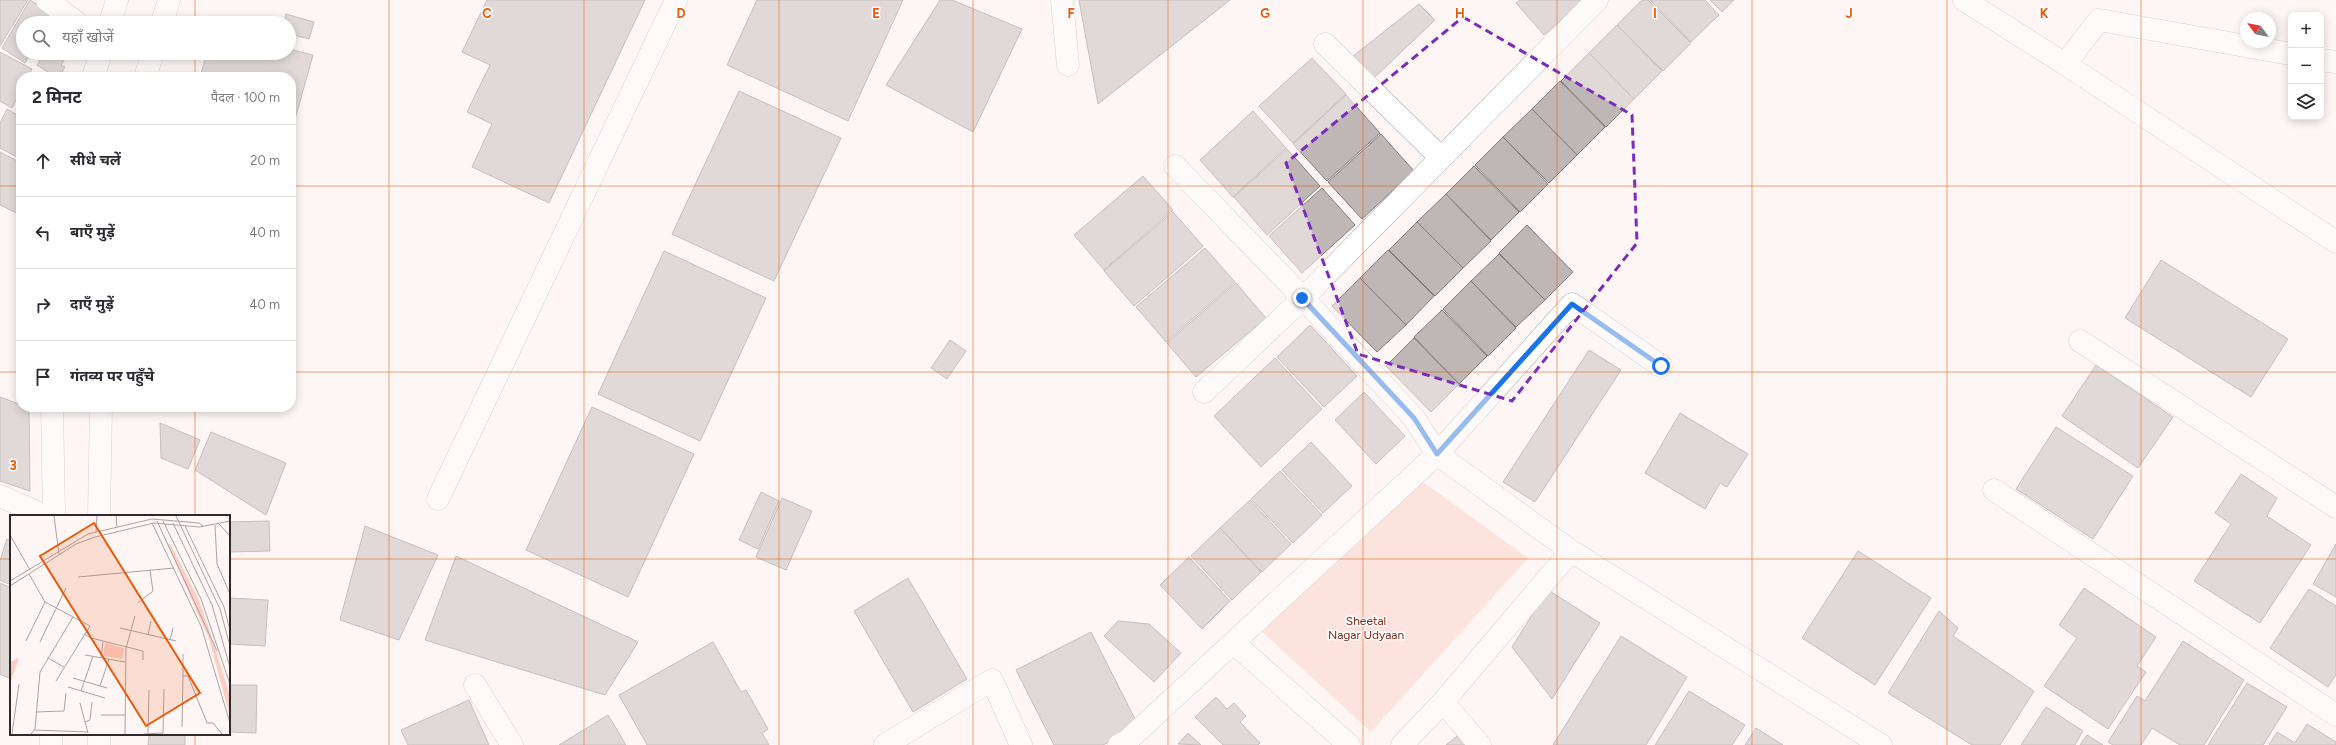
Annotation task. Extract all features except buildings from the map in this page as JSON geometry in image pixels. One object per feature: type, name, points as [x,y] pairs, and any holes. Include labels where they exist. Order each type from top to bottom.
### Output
[{"type":"street","points":[[47,0],[68,16]]},
{"type":"street","points":[[112,16],[117,0]]},
{"type":"street","points":[[164,16],[169,0]]},
{"type":"street","points":[[438,498],[676,0]]},
{"type":"street","points":[[1062,0],[1068,65]]},
{"type":"street","points":[[1204,392],[1302,298],[1597,0]]},
{"type":"street","points":[[1964,0],[2065,64],[2336,242]]},
{"type":"street","points":[[2065,64],[2099,20],[2288,53]]},
{"type":"street","points":[[1325,44],[1441,158]]},
{"type":"street","points":[[95,72],[99,60]]},
{"type":"street","points":[[146,72],[150,60]]},
{"type":"street","points":[[2324,60],[2336,62]]},
{"type":"street","points":[[1175,166],[1302,298],[1414,418],[1437,454],[1571,552],[1881,745]]},
{"type":"street","points":[[1120,745],[1127,741],[1234,643],[1437,454],[1572,304],[1661,366]]},
{"type":"street","points":[[2080,341],[2336,507]]},
{"type":"street","points":[[52,412],[54,515]]},
{"type":"street","points":[[99,515],[101,412]]},
{"type":"street","points":[[1994,490],[2336,715]]},
{"type":"street","points":[[0,496],[44,515]]},
{"type":"street","points":[[1402,745],[1443,702],[1571,552]]},
{"type":"street","points":[[1234,643],[1349,745]]},
{"type":"street","points":[[885,745],[992,680],[1021,745]]},
{"type":"street","points":[[474,685],[512,745]]},
{"type":"street","points":[[1443,702],[1480,745]]},
{"type":"highlighted area","points":[[1463,17],[1632,115],[1637,243],[1512,401],[1358,354],[1286,163]]},
{"type":"green space","name":"Sheetal Nagar Udyaan","points":[[1419,479],[1528,558],[1371,732],[1259,629]]},
{"type":"route","points":[[1302,298],[1414,418],[1437,454],[1572,304],[1661,366]]}]
